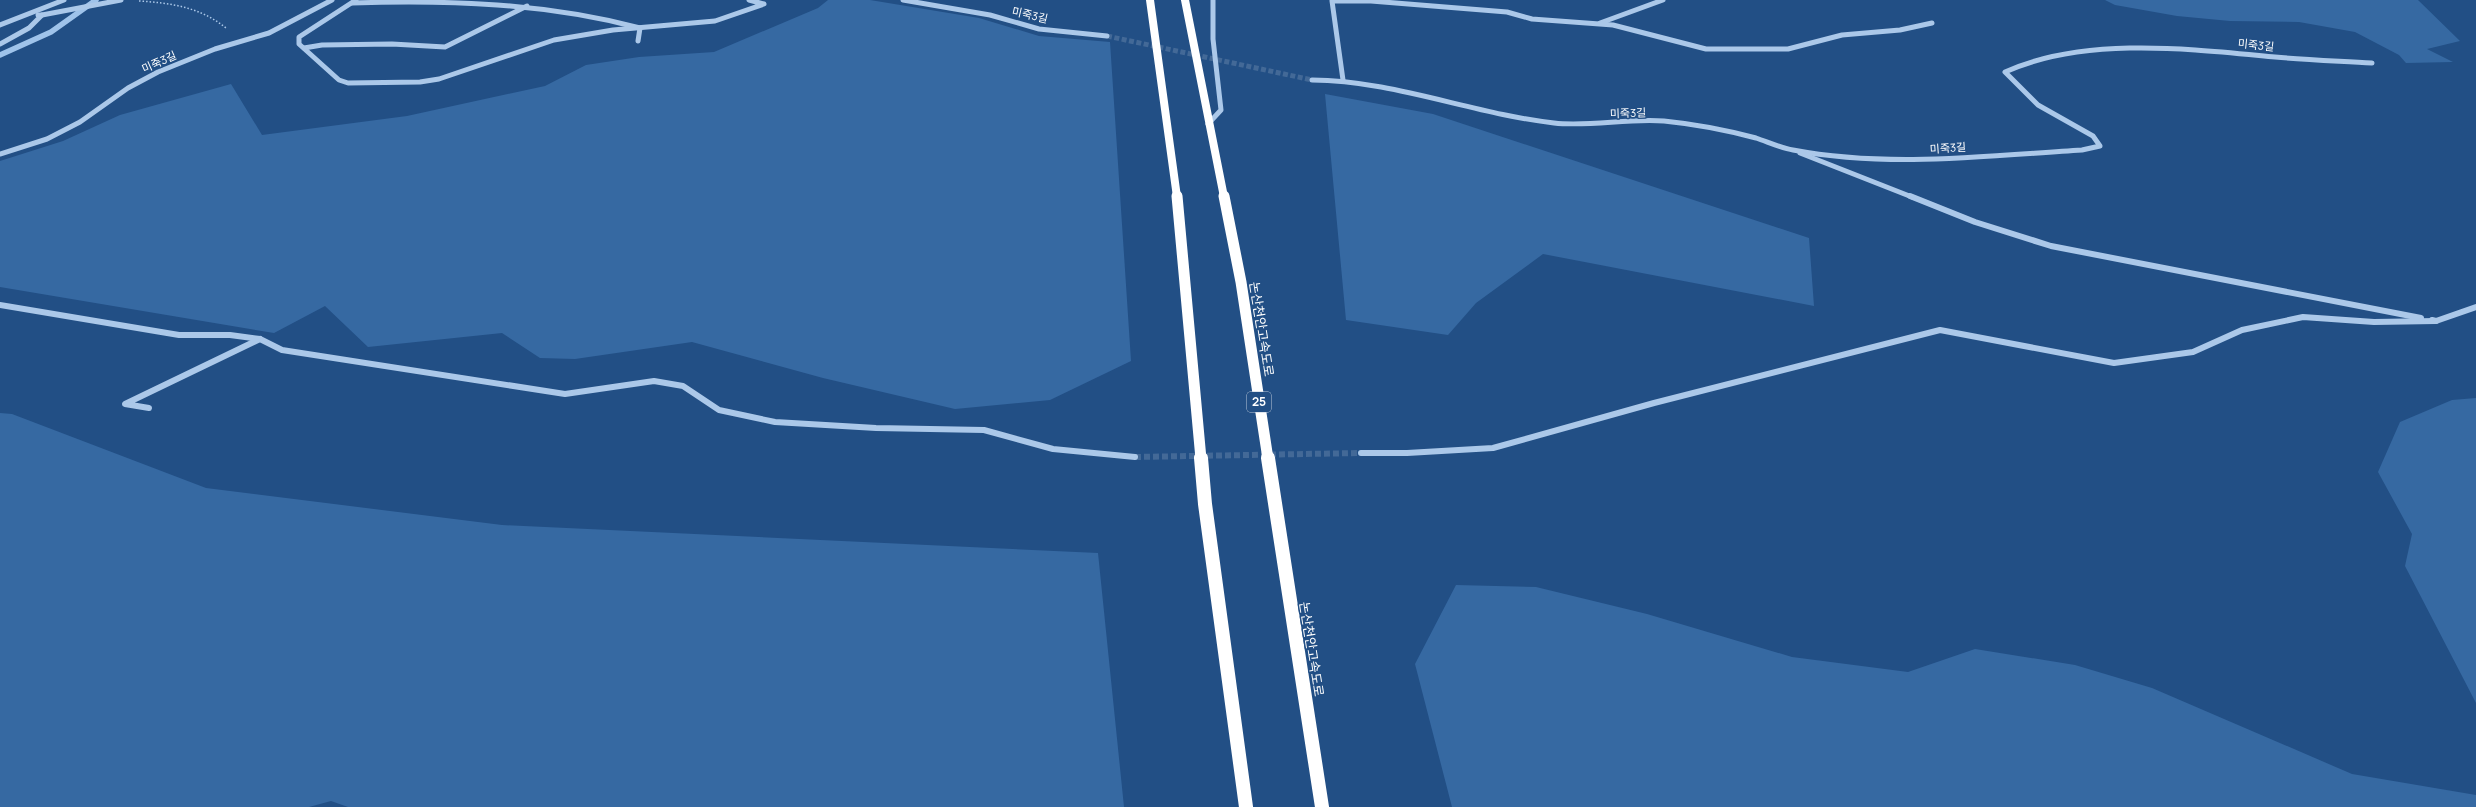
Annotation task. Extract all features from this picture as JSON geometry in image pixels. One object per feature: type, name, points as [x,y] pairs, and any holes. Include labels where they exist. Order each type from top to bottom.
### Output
[{"type":"highway","points":[[1150,0],[1177,197],[1205,504],[1246,807]]},
{"type":"highway","name":"논산천안고속도로","points":[[1185,0],[1208,124],[1241,282],[1322,807]]},
{"type":"street","points":[[0,25],[64,0]]},
{"type":"street","points":[[30,14],[42,15],[108,1],[121,0]]},
{"type":"street","name":"미죽3길","points":[[0,154],[47,139],[80,122],[128,88],[158,72],[214,49],[269,33],[309,14],[332,0]]},
{"type":"street","points":[[640,28],[596,15],[489,1],[354,1],[304,32],[299,37],[299,44],[339,80],[348,83],[420,82],[457,74],[486,61],[554,40],[640,28],[715,21],[764,4],[750,0]]},
{"type":"street","name":"미죽3길","points":[[903,0],[990,15],[1039,29],[1107,36]]},
{"type":"street","points":[[1208,124],[1221,110],[1213,39],[1213,0]]},
{"type":"street","points":[[1598,24],[1664,0]]},
{"type":"street","points":[[1343,80],[1332,1],[1371,1],[1507,12],[1532,19],[1613,25],[1706,49],[1788,49],[1842,34],[1900,30],[1932,23]]},
{"type":"street","points":[[304,48],[322,45],[392,44],[446,47],[528,6]]},
{"type":"street","points":[[0,44],[30,28],[42,15]]},
{"type":"street","points":[[638,41],[640,28]]},
{"type":"street","name":"미죽3길","points":[[1312,80],[1343,80],[1500,114],[1556,123],[1662,121],[1696,125],[1755,138],[1792,150],[1858,158],[1920,160],[2074,150],[2100,146],[2092,136],[2038,105],[2005,72],[2022,64],[2058,54],[2139,48],[2191,49],[2276,57],[2372,63]]},
{"type":"street","points":[[1792,150],[1975,222],[2051,246],[2436,321]]},
{"type":"street","points":[[0,304],[179,335],[230,335],[260,339],[282,350],[518,388],[564,394],[654,381],[683,386],[719,410],[775,422],[876,428],[984,430],[1053,449],[1135,457]]},
{"type":"street","points":[[1361,452],[1407,453],[1493,448],[1654,403],[1940,330],[2114,363],[2193,352],[2242,330],[2303,317],[2374,322],[2436,321],[2476,307]]},
{"type":"street","points":[[148,408],[125,404],[260,339]]},
{"type":"path","points":[[136,0],[161,2],[198,10],[219,21],[238,42]]},
{"type":"shaded area","points":[[828,0],[870,0],[979,18],[1039,36],[1110,42],[1131,361],[1050,400],[955,409],[823,378],[692,342],[575,359],[540,358],[502,333],[368,347],[325,306],[274,333],[0,287],[0,161],[63,141],[120,115],[231,84],[262,135],[407,116],[545,86],[586,65],[639,57],[714,52],[818,8]]},
{"type":"shaded area","points":[[2105,0],[2418,0],[2460,41],[2427,49],[2453,62],[2406,63],[2399,55],[2355,32],[2299,22],[2230,21],[2177,16],[2115,5]]},
{"type":"shaded area","points":[[1325,94],[1433,114],[1809,238],[1814,306],[1543,254],[1476,303],[1448,335],[1346,320]]},
{"type":"shaded area","points":[[2476,398],[2476,703],[2405,566],[2412,534],[2378,472],[2400,422],[2452,400]]},
{"type":"shaded area","points":[[0,413],[12,414],[206,488],[502,525],[1098,553],[1124,807],[348,807],[331,801],[309,807],[0,807]]},
{"type":"shaded area","points":[[1456,585],[1536,587],[1647,614],[1792,657],[1908,672],[1975,649],[2075,665],[2152,688],[2352,774],[2476,795],[2476,807],[1452,807],[1415,664]]},
{"type":"waterway","points":[[0,55],[51,32],[96,0]]},
{"type":"tunnel","points":[[1107,36],[1312,80]]},
{"type":"tunnel","points":[[1135,457],[1361,453]]}]
